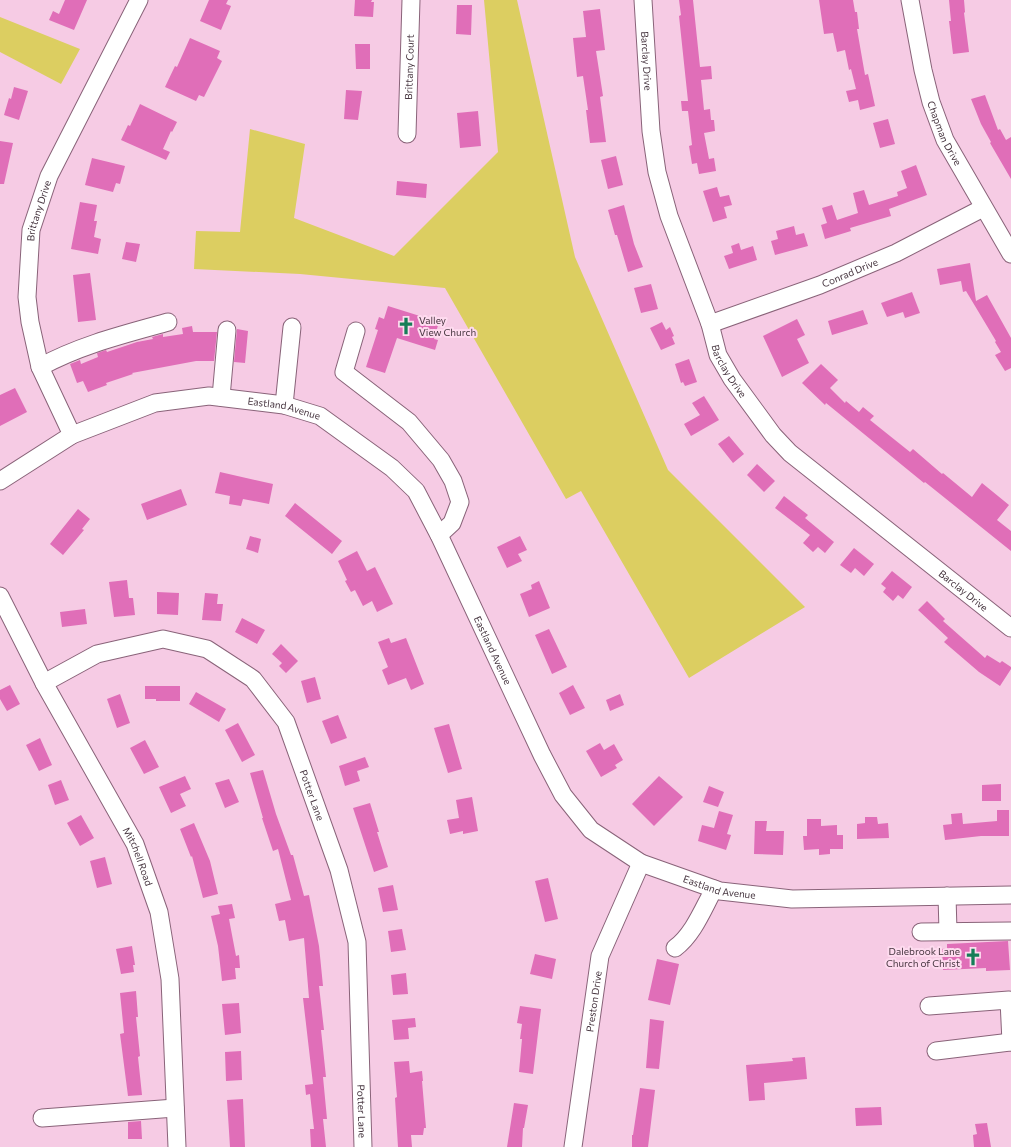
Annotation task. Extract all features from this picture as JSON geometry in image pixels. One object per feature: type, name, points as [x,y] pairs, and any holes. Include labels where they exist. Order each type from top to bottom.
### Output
[{"type":"street","name":"Brittany Drive","points":[[72,436],[40,367],[30,322],[27,297],[31,230],[49,176],[139,0]]},
{"type":"street","name":"Brittany Court","points":[[407,134],[411,0]]},
{"type":"street","name":"Barclay Drive","points":[[643,0],[650,131],[657,172],[669,216],[710,324],[718,355],[732,379],[773,435],[790,453],[1011,628]]},
{"type":"street","name":"Chapman Drive","points":[[910,0],[923,70],[931,102],[945,140],[1011,254]]},
{"type":"street","name":"Conrad Drive","points":[[710,324],[820,285],[896,253],[983,208]]},
{"type":"street","points":[[40,367],[85,347],[168,322]]},
{"type":"street","points":[[284,405],[292,327]]},
{"type":"street","points":[[221,397],[227,330]]},
{"type":"street","points":[[356,331],[344,372],[409,422],[440,460],[454,481],[460,502],[452,524],[439,535]]},
{"type":"street","name":"Eastland Avenue","points":[[0,481],[72,436],[155,403],[209,396],[284,405],[320,416],[392,468],[416,491],[439,535],[542,755],[563,795],[590,830],[641,863],[720,891],[792,899],[819,904],[947,896],[1011,895]]},
{"type":"street","name":"Mitchell Road","points":[[0,596],[44,683],[135,844],[159,912],[170,979],[177,1147]]},
{"type":"street","name":"Potter Lane","points":[[44,683],[97,654],[163,639],[207,649],[253,679],[286,722],[339,870],[357,942],[364,1147]]},
{"type":"street","name":"Preston Drive","points":[[573,1147],[600,956],[641,863]]},
{"type":"street","points":[[675,948],[680,944],[698,920],[714,889]]},
{"type":"street","points":[[947,896],[948,932]]},
{"type":"street","points":[[921,932],[1010,931]]},
{"type":"street","points":[[929,1006],[1009,1000],[1011,1042],[936,1051]]},
{"type":"street","points":[[42,1118],[176,1108]]},
{"type":"shaded area","points":[[484,0],[517,0],[575,257],[668,470],[805,607],[689,678],[581,491],[566,499],[445,288],[300,274],[194,269],[196,231],[240,232],[250,129],[305,144],[294,218],[394,256],[498,152]]},
{"type":"shaded area","points":[[0,17],[80,49],[61,84],[0,52]]},
{"type":"building","points":[[65,0],[87,0],[74,30],[49,20],[53,11],[59,14]]},
{"type":"building","points":[[209,0],[228,0],[226,4],[231,6],[221,30],[200,21]]},
{"type":"building","points":[[355,0],[372,0],[371,2],[374,2],[373,17],[354,16]]},
{"type":"building","points":[[679,0],[693,0],[700,67],[711,66],[712,79],[701,80],[704,110],[710,109],[711,120],[714,120],[715,131],[704,133],[709,159],[714,158],[716,171],[699,174],[697,163],[692,164],[689,146],[692,145],[688,111],[682,111],[681,101],[688,101],[679,16],[681,15]]},
{"type":"building","points":[[819,0],[853,0],[855,12],[857,12],[859,29],[857,29],[865,75],[868,74],[875,106],[860,110],[858,100],[849,102],[846,91],[856,89],[851,69],[849,70],[845,50],[837,52],[833,33],[824,34]]},
{"type":"building","points":[[949,0],[964,0],[964,13],[969,52],[953,54],[949,21],[951,21]]},
{"type":"building","points":[[457,5],[472,5],[471,35],[456,34]]},
{"type":"building","points":[[600,9],[605,50],[596,51],[603,96],[600,97],[606,142],[590,143],[586,110],[588,110],[583,76],[577,77],[573,38],[586,37],[583,11]]},
{"type":"building","points":[[190,38],[220,51],[217,58],[222,61],[204,97],[199,95],[196,101],[165,87],[175,66],[177,67]]},
{"type":"building","points":[[355,44],[370,44],[370,69],[356,69]]},
{"type":"building","points":[[14,87],[28,91],[19,120],[4,115],[9,98],[11,99]]},
{"type":"building","points":[[346,90],[362,91],[358,120],[344,119]]},
{"type":"building","points":[[985,95],[998,130],[1000,129],[1006,140],[1011,137],[1011,179],[990,143],[991,142],[981,124],[971,99]]},
{"type":"building","points":[[140,104],[177,122],[163,149],[170,152],[166,160],[121,140],[128,125],[130,126]]},
{"type":"building","points":[[478,111],[481,146],[460,148],[457,113]]},
{"type":"building","points":[[888,119],[895,144],[880,148],[873,123]]},
{"type":"building","points":[[0,141],[13,143],[4,184],[0,184]]},
{"type":"building","points":[[616,156],[623,185],[608,189],[601,160]]},
{"type":"building","points":[[92,158],[125,166],[120,184],[116,183],[113,192],[85,185]]},
{"type":"building","points":[[916,165],[927,195],[889,209],[891,216],[850,228],[851,231],[825,239],[821,225],[827,223],[822,208],[832,205],[837,220],[858,213],[853,193],[864,190],[869,205],[898,196],[897,192],[907,188],[901,171]]},
{"type":"building","points":[[397,181],[427,184],[426,198],[396,195]]},
{"type":"building","points":[[717,187],[720,197],[729,195],[732,205],[724,207],[727,218],[713,222],[703,191]]},
{"type":"building","points":[[80,202],[97,205],[94,221],[97,221],[94,237],[101,239],[98,254],[71,249]]},
{"type":"building","points":[[624,205],[634,244],[643,267],[628,272],[608,210]]},
{"type":"building","points":[[794,226],[796,235],[804,233],[808,246],[775,255],[771,241],[778,239],[776,231]]},
{"type":"building","points":[[126,242],[140,244],[136,262],[122,259]]},
{"type":"building","points":[[739,243],[741,250],[753,246],[757,260],[729,269],[724,256],[733,253],[731,246]]},
{"type":"building","points":[[970,263],[976,301],[987,295],[1011,338],[1011,368],[1005,371],[995,355],[1001,352],[995,342],[996,341],[966,291],[963,292],[961,281],[940,285],[937,269]]},
{"type":"building","points":[[90,273],[96,320],[78,322],[73,275]]},
{"type":"building","points":[[651,284],[658,309],[641,313],[634,288]]},
{"type":"building","points":[[912,292],[920,313],[905,318],[903,312],[887,317],[881,303]]},
{"type":"building","points":[[388,306],[439,322],[434,339],[438,340],[435,350],[397,338],[385,373],[366,367],[378,330],[375,329],[379,317],[384,319]]},
{"type":"building","points":[[863,310],[868,324],[832,335],[828,321]]},
{"type":"building","points":[[797,319],[805,335],[797,339],[809,363],[782,377],[763,336]]},
{"type":"building","points":[[662,322],[666,330],[670,327],[674,336],[672,337],[675,344],[661,350],[650,328]]},
{"type":"building","points":[[192,326],[193,332],[217,332],[214,361],[196,361],[132,373],[133,374],[106,383],[107,385],[88,392],[83,381],[77,383],[70,364],[80,360],[81,364],[98,357],[97,353],[106,350],[107,352],[137,342],[153,339],[152,337],[163,334],[163,337],[183,334],[182,328]]},
{"type":"building","points":[[237,329],[248,331],[245,363],[234,362]]},
{"type":"building","points":[[689,359],[697,382],[685,386],[683,382],[681,383],[675,364]]},
{"type":"building","points":[[821,364],[838,380],[830,388],[845,403],[846,401],[859,412],[863,407],[874,416],[870,420],[910,452],[913,449],[972,497],[982,483],[1009,505],[997,520],[1011,531],[1011,551],[925,482],[924,483],[826,403],[825,405],[802,383]]},
{"type":"building","points":[[15,388],[27,412],[0,426],[0,395]]},
{"type":"building","points":[[704,396],[719,420],[691,436],[684,424],[700,415],[692,403]]},
{"type":"building","points":[[729,436],[744,454],[733,463],[718,444]]},
{"type":"building","points":[[757,464],[775,481],[764,492],[747,475]]},
{"type":"building","points":[[220,472],[273,484],[269,504],[243,499],[241,506],[229,504],[230,496],[215,493]]},
{"type":"building","points":[[181,489],[187,505],[147,520],[141,504]]},
{"type":"building","points":[[784,496],[808,515],[805,518],[834,542],[825,553],[818,547],[813,552],[803,543],[810,535],[775,508]]},
{"type":"building","points":[[295,503],[342,541],[332,554],[285,516]]},
{"type":"building","points":[[78,509],[90,519],[82,529],[84,530],[63,555],[50,544]]},
{"type":"building","points":[[250,536],[261,539],[258,553],[246,549]]},
{"type":"building","points":[[520,536],[527,550],[518,554],[522,561],[507,568],[497,547]]},
{"type":"building","points":[[854,548],[874,564],[864,576],[855,568],[851,573],[840,565]]},
{"type":"building","points":[[357,551],[367,571],[375,567],[393,604],[377,612],[372,601],[363,606],[355,590],[351,592],[345,581],[347,580],[338,561]]},
{"type":"building","points":[[892,571],[912,587],[903,599],[898,595],[893,601],[883,592],[886,588],[881,584]]},
{"type":"building","points":[[127,580],[129,598],[133,598],[135,615],[114,617],[109,582]]},
{"type":"building","points":[[539,581],[550,608],[529,617],[520,594],[532,589],[531,585]]},
{"type":"building","points":[[157,592],[179,593],[178,615],[157,614]]},
{"type":"building","points":[[205,593],[218,594],[217,604],[223,604],[221,621],[202,620]]},
{"type":"building","points":[[927,601],[945,619],[943,621],[985,658],[987,655],[1000,663],[1002,661],[1011,667],[1000,686],[979,672],[944,642],[948,638],[918,610]]},
{"type":"building","points":[[85,609],[87,624],[62,627],[60,612]]},
{"type":"building","points":[[242,618],[265,630],[257,644],[235,632]]},
{"type":"building","points":[[549,629],[567,667],[552,674],[535,635]]},
{"type":"building","points":[[389,638],[391,643],[406,638],[424,684],[411,690],[406,678],[388,685],[382,670],[388,667],[378,642]]},
{"type":"building","points":[[281,644],[298,661],[286,673],[279,666],[282,663],[272,654]]},
{"type":"building","points":[[315,677],[321,699],[307,703],[301,681]]},
{"type":"building","points":[[10,685],[20,704],[7,711],[0,699],[0,690]]},
{"type":"building","points":[[573,685],[585,708],[570,715],[559,693]]},
{"type":"building","points":[[145,686],[180,686],[180,701],[156,701],[156,699],[145,699]]},
{"type":"building","points":[[196,692],[226,709],[219,722],[189,704]]},
{"type":"building","points":[[120,694],[130,723],[117,728],[107,699]]},
{"type":"building","points":[[620,694],[624,705],[610,711],[606,700]]},
{"type":"building","points":[[338,715],[347,738],[331,744],[322,721]]},
{"type":"building","points":[[238,723],[255,755],[242,762],[225,730]]},
{"type":"building","points":[[449,724],[462,769],[448,773],[434,728]]},
{"type":"building","points":[[40,738],[52,765],[39,771],[26,745]]},
{"type":"building","points":[[145,740],[159,767],[144,774],[130,748]]},
{"type":"building","points":[[600,743],[604,750],[614,744],[623,760],[615,765],[617,768],[601,777],[586,751]]},
{"type":"building","points":[[365,757],[369,767],[357,771],[360,781],[345,786],[339,766]]},
{"type":"building","points":[[263,770],[276,814],[291,855],[293,855],[304,896],[309,895],[319,946],[323,986],[319,986],[324,1030],[321,1030],[326,1077],[323,1077],[327,1119],[323,1119],[326,1147],[311,1147],[310,1129],[314,1129],[310,1094],[306,1095],[305,1085],[313,1084],[303,998],[309,998],[304,938],[289,941],[285,920],[279,921],[275,904],[291,900],[278,849],[273,851],[262,818],[250,773]]},
{"type":"building","points":[[185,776],[191,789],[180,794],[186,806],[171,813],[159,787]]},
{"type":"building","points":[[659,776],[683,797],[654,826],[632,804]]},
{"type":"building","points":[[229,779],[239,802],[225,808],[215,783]]},
{"type":"building","points":[[61,780],[69,800],[55,805],[48,785]]},
{"type":"building","points":[[1001,784],[1001,801],[982,801],[982,785]]},
{"type":"building","points":[[709,786],[724,792],[718,807],[703,802]]},
{"type":"building","points":[[472,797],[478,831],[463,834],[463,831],[450,834],[447,820],[459,818],[456,800]]},
{"type":"building","points":[[370,803],[388,867],[374,872],[353,808]]},
{"type":"building","points":[[997,810],[1009,810],[1009,836],[981,836],[945,840],[943,825],[952,824],[951,814],[962,813],[963,824],[997,821]]},
{"type":"building","points":[[719,811],[733,815],[727,834],[731,835],[726,850],[698,841],[702,825],[714,828]]},
{"type":"building","points":[[81,815],[94,838],[80,846],[67,823]]},
{"type":"building","points":[[865,817],[877,817],[878,824],[888,823],[889,838],[857,839],[857,824],[865,823]]},
{"type":"building","points":[[807,819],[821,819],[821,826],[837,825],[837,835],[843,835],[843,849],[830,849],[830,854],[819,855],[819,849],[804,850],[803,836],[807,836]]},
{"type":"building","points":[[755,821],[767,821],[766,831],[784,831],[783,855],[754,854]]},
{"type":"building","points":[[194,823],[210,861],[218,894],[203,898],[192,856],[191,857],[180,829]]},
{"type":"building","points":[[105,857],[112,884],[97,888],[90,861]]},
{"type":"building","points":[[548,878],[558,919],[545,922],[535,881]]},
{"type":"building","points":[[393,885],[398,910],[383,912],[378,888]]},
{"type":"building","points":[[232,904],[235,918],[229,919],[236,956],[239,955],[240,968],[235,968],[236,979],[222,981],[218,946],[211,916],[220,914],[218,906]]},
{"type":"building","points":[[402,929],[406,950],[391,952],[388,931]]},
{"type":"building","points":[[1008,941],[1010,970],[986,971],[986,968],[943,970],[942,949],[947,948],[947,944]]},
{"type":"building","points":[[132,946],[135,965],[133,965],[134,972],[121,974],[116,949]]},
{"type":"building","points":[[535,954],[556,959],[552,979],[530,974]]},
{"type":"building","points":[[657,959],[679,964],[670,1005],[648,1000]]},
{"type":"building","points":[[406,973],[408,994],[393,995],[391,975]]},
{"type":"building","points":[[136,991],[138,1017],[136,1017],[140,1056],[138,1057],[142,1095],[128,1096],[120,1034],[124,1033],[120,993]]},
{"type":"building","points":[[239,1003],[241,1033],[225,1035],[222,1004]]},
{"type":"building","points":[[520,1006],[541,1009],[533,1074],[519,1072],[522,1024],[517,1023]]},
{"type":"building","points":[[415,1018],[416,1027],[408,1028],[409,1039],[394,1040],[392,1020]]},
{"type":"building","points":[[650,1019],[664,1021],[659,1069],[646,1068]]},
{"type":"building","points":[[241,1051],[242,1080],[226,1081],[225,1052]]},
{"type":"building","points":[[805,1057],[807,1079],[764,1083],[765,1100],[749,1101],[746,1065],[793,1061],[792,1058]]},
{"type":"building","points":[[409,1061],[410,1073],[422,1071],[426,1128],[424,1128],[423,1135],[411,1135],[412,1147],[398,1147],[395,1098],[397,1097],[394,1062]]},
{"type":"building","points":[[640,1088],[655,1090],[648,1147],[632,1147],[632,1135]]},
{"type":"building","points":[[243,1099],[245,1147],[230,1147],[227,1100]]},
{"type":"building","points":[[514,1103],[528,1105],[523,1128],[522,1147],[507,1147]]},
{"type":"building","points":[[881,1107],[882,1125],[856,1126],[855,1108]]},
{"type":"building","points":[[141,1121],[142,1139],[128,1139],[128,1122]]},
{"type":"building","points":[[987,1123],[991,1147],[974,1147],[973,1135],[977,1134],[975,1124]]},
{"type":"place","name":"Valley View Church","points":[[406,326]]},
{"type":"place","name":"Dalebrook Lane Church of Christ","points":[[973,957]]}]
